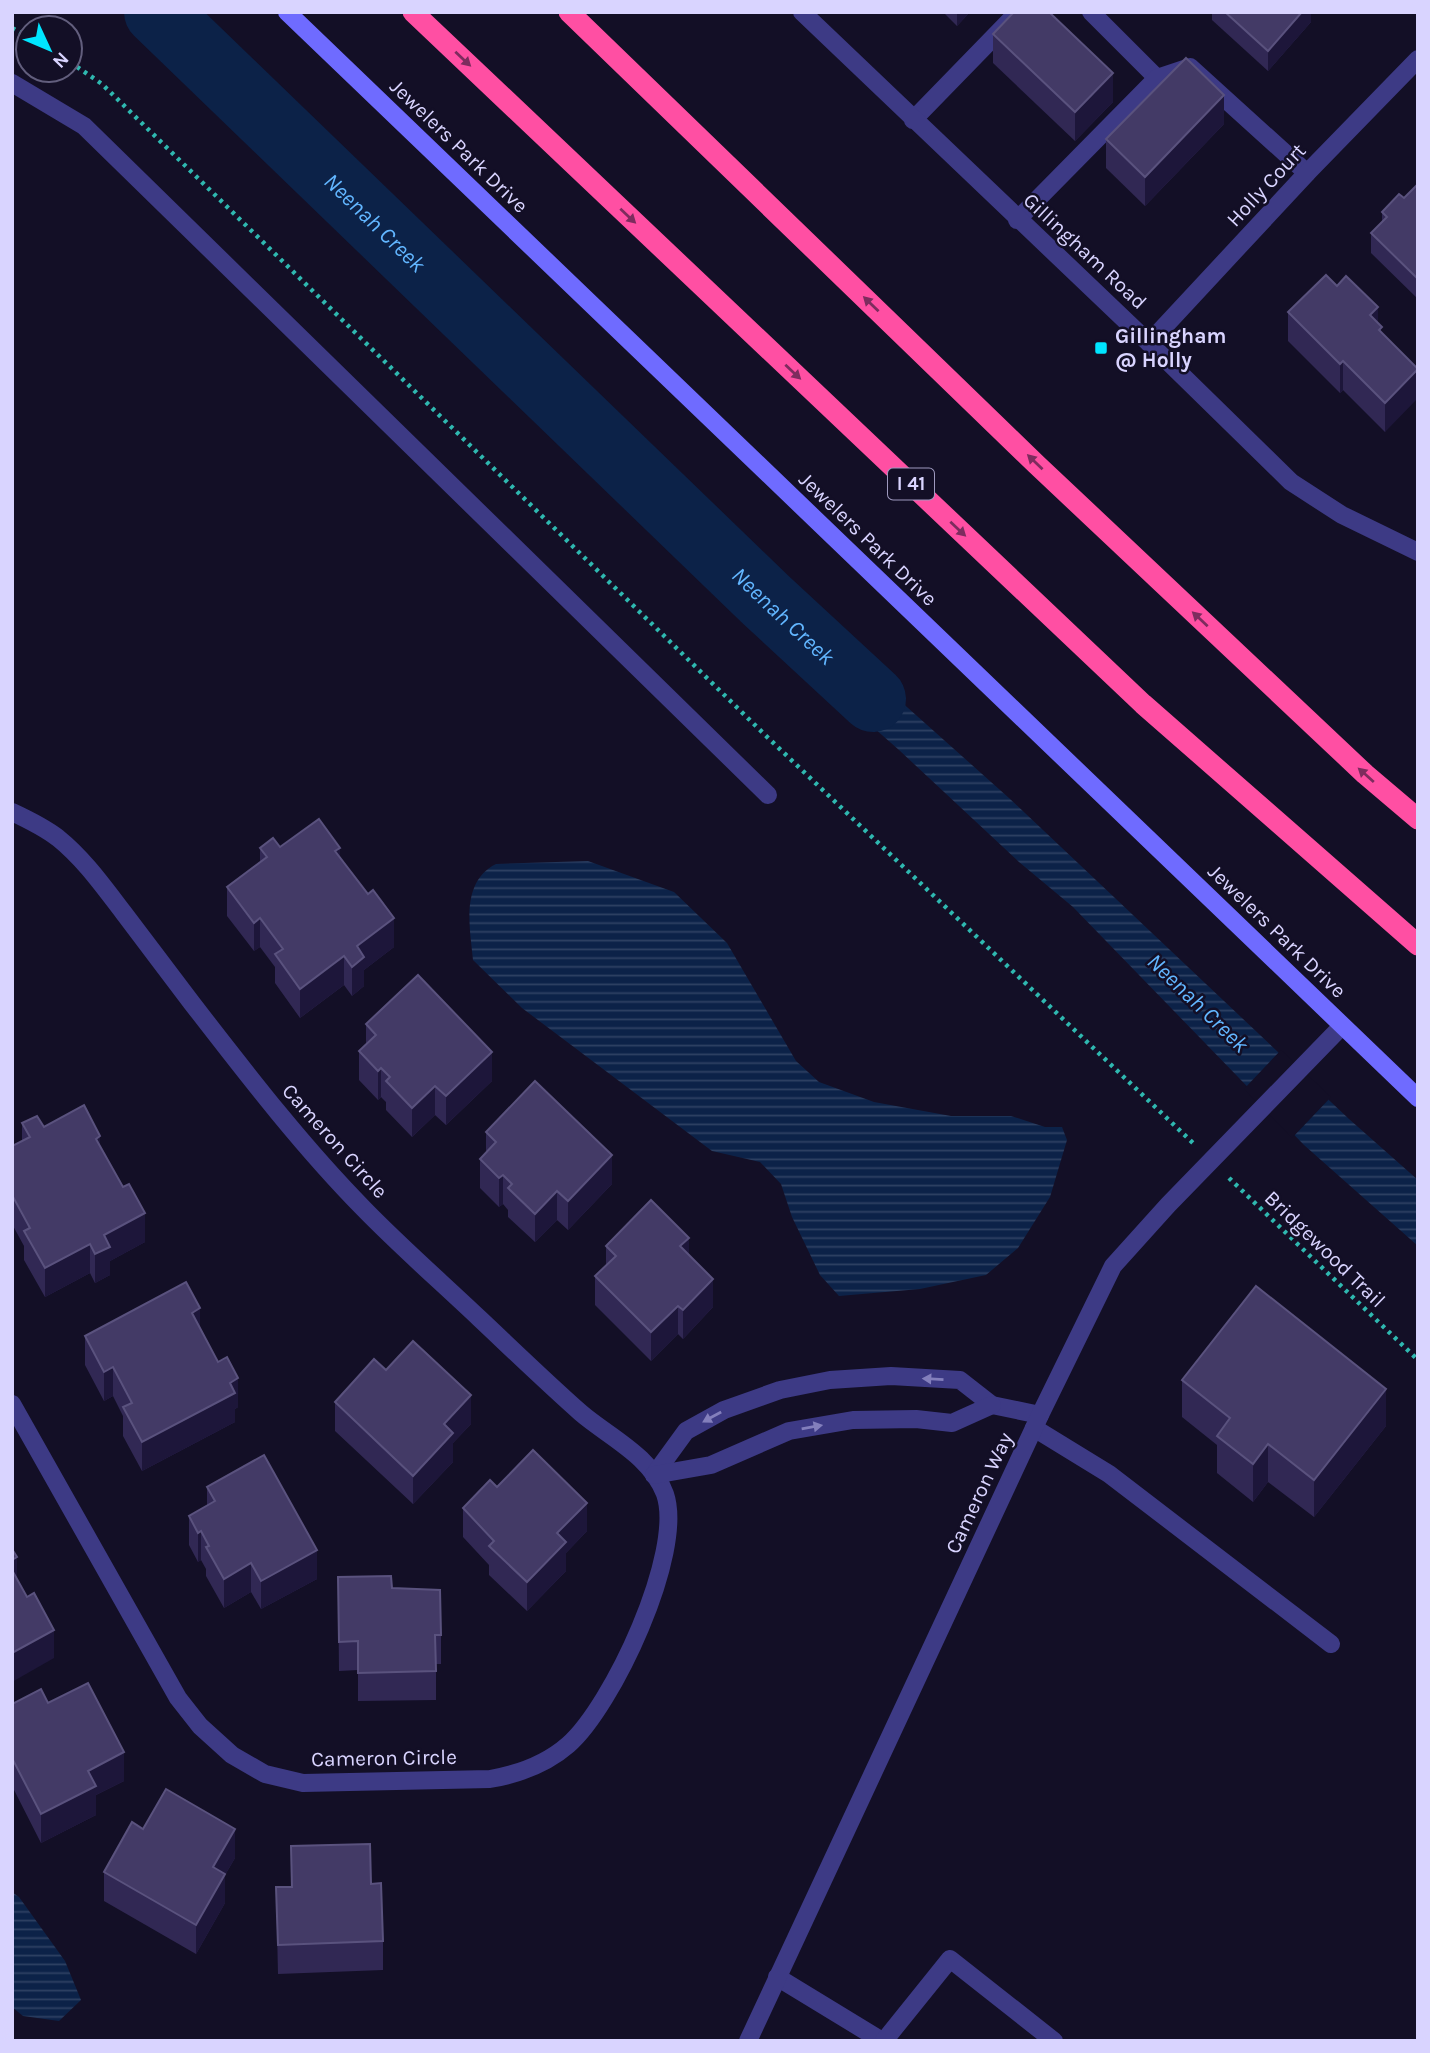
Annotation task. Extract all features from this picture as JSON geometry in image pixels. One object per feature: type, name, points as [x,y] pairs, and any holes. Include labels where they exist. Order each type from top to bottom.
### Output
[{"type":"highway","name":"I 41","points":[[414,12],[1143,704],[1418,945]]},
{"type":"highway","points":[[569,12],[1036,464],[1365,774],[1418,819]]},
{"type":"street","name":"Jewelers Park Drive","points":[[287,12],[1418,1098]]},
{"type":"street","name":"Gillingham Road","points":[[802,12],[1291,482],[1342,515],[1418,552]]},
{"type":"street","points":[[913,120],[1018,12]]},
{"type":"street","points":[[1091,12],[1157,78]]},
{"type":"street","name":"Holly Court","points":[[1149,343],[1307,173],[1418,59]]},
{"type":"street","points":[[1017,220],[1157,78],[1190,67],[1307,173]]},
{"type":"street","points":[[12,83],[85,125],[193,235],[768,795]]},
{"type":"street","name":"Cameron Circle","points":[[12,812],[57,837],[90,869],[245,1073],[326,1170],[380,1226],[582,1414],[640,1458],[664,1493],[668,1511],[666,1552],[652,1597],[628,1654],[596,1713],[570,1744],[547,1761],[514,1775],[490,1779],[303,1783],[265,1774],[232,1755],[200,1726],[178,1698],[12,1405]]},
{"type":"street","name":"Cameron Way","points":[[748,2041],[1037,1421],[1113,1266],[1342,1026]]},
{"type":"street","points":[[654,1475],[686,1431],[724,1410],[780,1390],[830,1380],[891,1376],[960,1380],[992,1405],[1037,1421],[1331,1644]]},
{"type":"street","points":[[654,1475],[711,1465],[789,1431],[853,1420],[916,1419],[952,1423],[992,1405]]},
{"type":"street","points":[[778,1977],[883,2041],[950,1959],[1054,2041]]},
{"type":"path","name":"Bridgewood Trail","points":[[84,71],[102,83],[774,743],[1418,1360]]},
{"type":"water","points":[[807,638],[843,650],[1009,798],[1349,1119],[1418,1180],[1418,1246],[1304,1145],[1073,907],[1019,862],[899,750],[799,662]]},
{"type":"water","points":[[588,861],[674,892],[727,943],[796,1061],[819,1082],[874,1102],[951,1116],[1011,1116],[1045,1127],[1062,1127],[1067,1140],[1050,1197],[1018,1248],[986,1275],[920,1289],[839,1296],[820,1275],[792,1217],[781,1184],[760,1162],[712,1151],[522,1008],[473,960],[470,907],[477,882],[485,872],[496,864]]},
{"type":"water","points":[[12,1892],[19,1897],[65,1961],[81,2000],[59,2021],[23,2016],[12,2007]]},
{"type":"pier","points":[[875,673],[902,698],[871,730],[844,707]]},
{"type":"pier","points":[[1281,1050],[1331,1097],[1292,1138],[1244,1089]]},
{"type":"building","points":[[1014,12],[1049,12],[1113,73],[1075,112],[993,34]]},
{"type":"building","points":[[1225,12],[1302,12],[1268,51]]},
{"type":"building","points":[[1186,58],[1224,95],[1145,177],[1106,139]]},
{"type":"building","points":[[1418,184],[1418,279],[1371,233],[1387,217],[1382,212],[1399,194],[1404,198]]},
{"type":"building","points":[[1326,275],[1337,286],[1346,276],[1378,307],[1370,315],[1382,327],[1379,330],[1418,369],[1385,403],[1343,361],[1340,364],[1288,312]]},
{"type":"building","points":[[319,819],[340,848],[335,851],[368,894],[373,890],[394,918],[357,946],[364,957],[352,967],[344,956],[300,989],[275,954],[283,949],[260,918],[254,923],[227,887],[267,857],[260,848],[273,838],[280,847]]},
{"type":"building","points":[[418,975],[492,1052],[446,1096],[435,1086],[412,1108],[386,1081],[390,1077],[381,1068],[378,1071],[359,1051],[376,1035],[366,1024]]},
{"type":"building","points":[[535,1081],[612,1155],[568,1201],[557,1191],[535,1214],[508,1188],[512,1184],[503,1175],[499,1178],[480,1159],[496,1142],[486,1132]]},
{"type":"building","points":[[84,1105],[100,1136],[96,1139],[123,1187],[129,1184],[145,1213],[104,1235],[110,1247],[95,1254],[90,1244],[45,1268],[24,1231],[30,1228],[12,1195],[12,1146],[30,1137],[22,1123],[37,1116],[44,1127]]},
{"type":"building","points":[[651,1200],[689,1238],[680,1246],[713,1279],[683,1310],[678,1306],[651,1332],[595,1276],[616,1256],[606,1246]]},
{"type":"building","points":[[186,1282],[200,1308],[192,1313],[218,1362],[227,1357],[238,1378],[230,1383],[235,1393],[142,1442],[123,1407],[132,1403],[113,1367],[104,1372],[85,1336]]},
{"type":"building","points":[[1256,1286],[1386,1389],[1314,1480],[1268,1444],[1253,1464],[1217,1436],[1230,1418],[1182,1380]]},
{"type":"building","points":[[413,1341],[471,1395],[444,1424],[453,1433],[413,1476],[335,1402],[374,1359],[386,1370]]},
{"type":"building","points":[[533,1450],[587,1503],[557,1533],[566,1542],[527,1582],[489,1546],[494,1541],[463,1508],[490,1480],[497,1487]]},
{"type":"building","points":[[264,1455],[317,1550],[261,1581],[251,1563],[224,1579],[206,1547],[209,1546],[201,1531],[198,1533],[189,1516],[215,1501],[207,1487]]},
{"type":"building","points":[[12,1570],[27,1597],[34,1593],[54,1630],[12,1653]]},
{"type":"building","points":[[391,1576],[392,1588],[440,1590],[441,1635],[435,1635],[436,1671],[358,1673],[358,1641],[339,1642],[338,1577]]},
{"type":"building","points":[[88,1683],[124,1752],[88,1771],[96,1786],[41,1814],[12,1758],[12,1704],[41,1689],[48,1703]]},
{"type":"building","points":[[166,1789],[235,1829],[213,1867],[225,1874],[196,1925],[104,1872],[132,1822],[143,1829]]},
{"type":"building","points":[[370,1844],[371,1884],[381,1883],[383,1941],[278,1945],[276,1887],[292,1887],[291,1846]]},
{"type":"waterway","name":"Neenah Creek","points":[[157,12],[766,600],[873,699]]},
{"type":"place","name":"Gillingham @ Holly","points":[[1101,348]]}]
